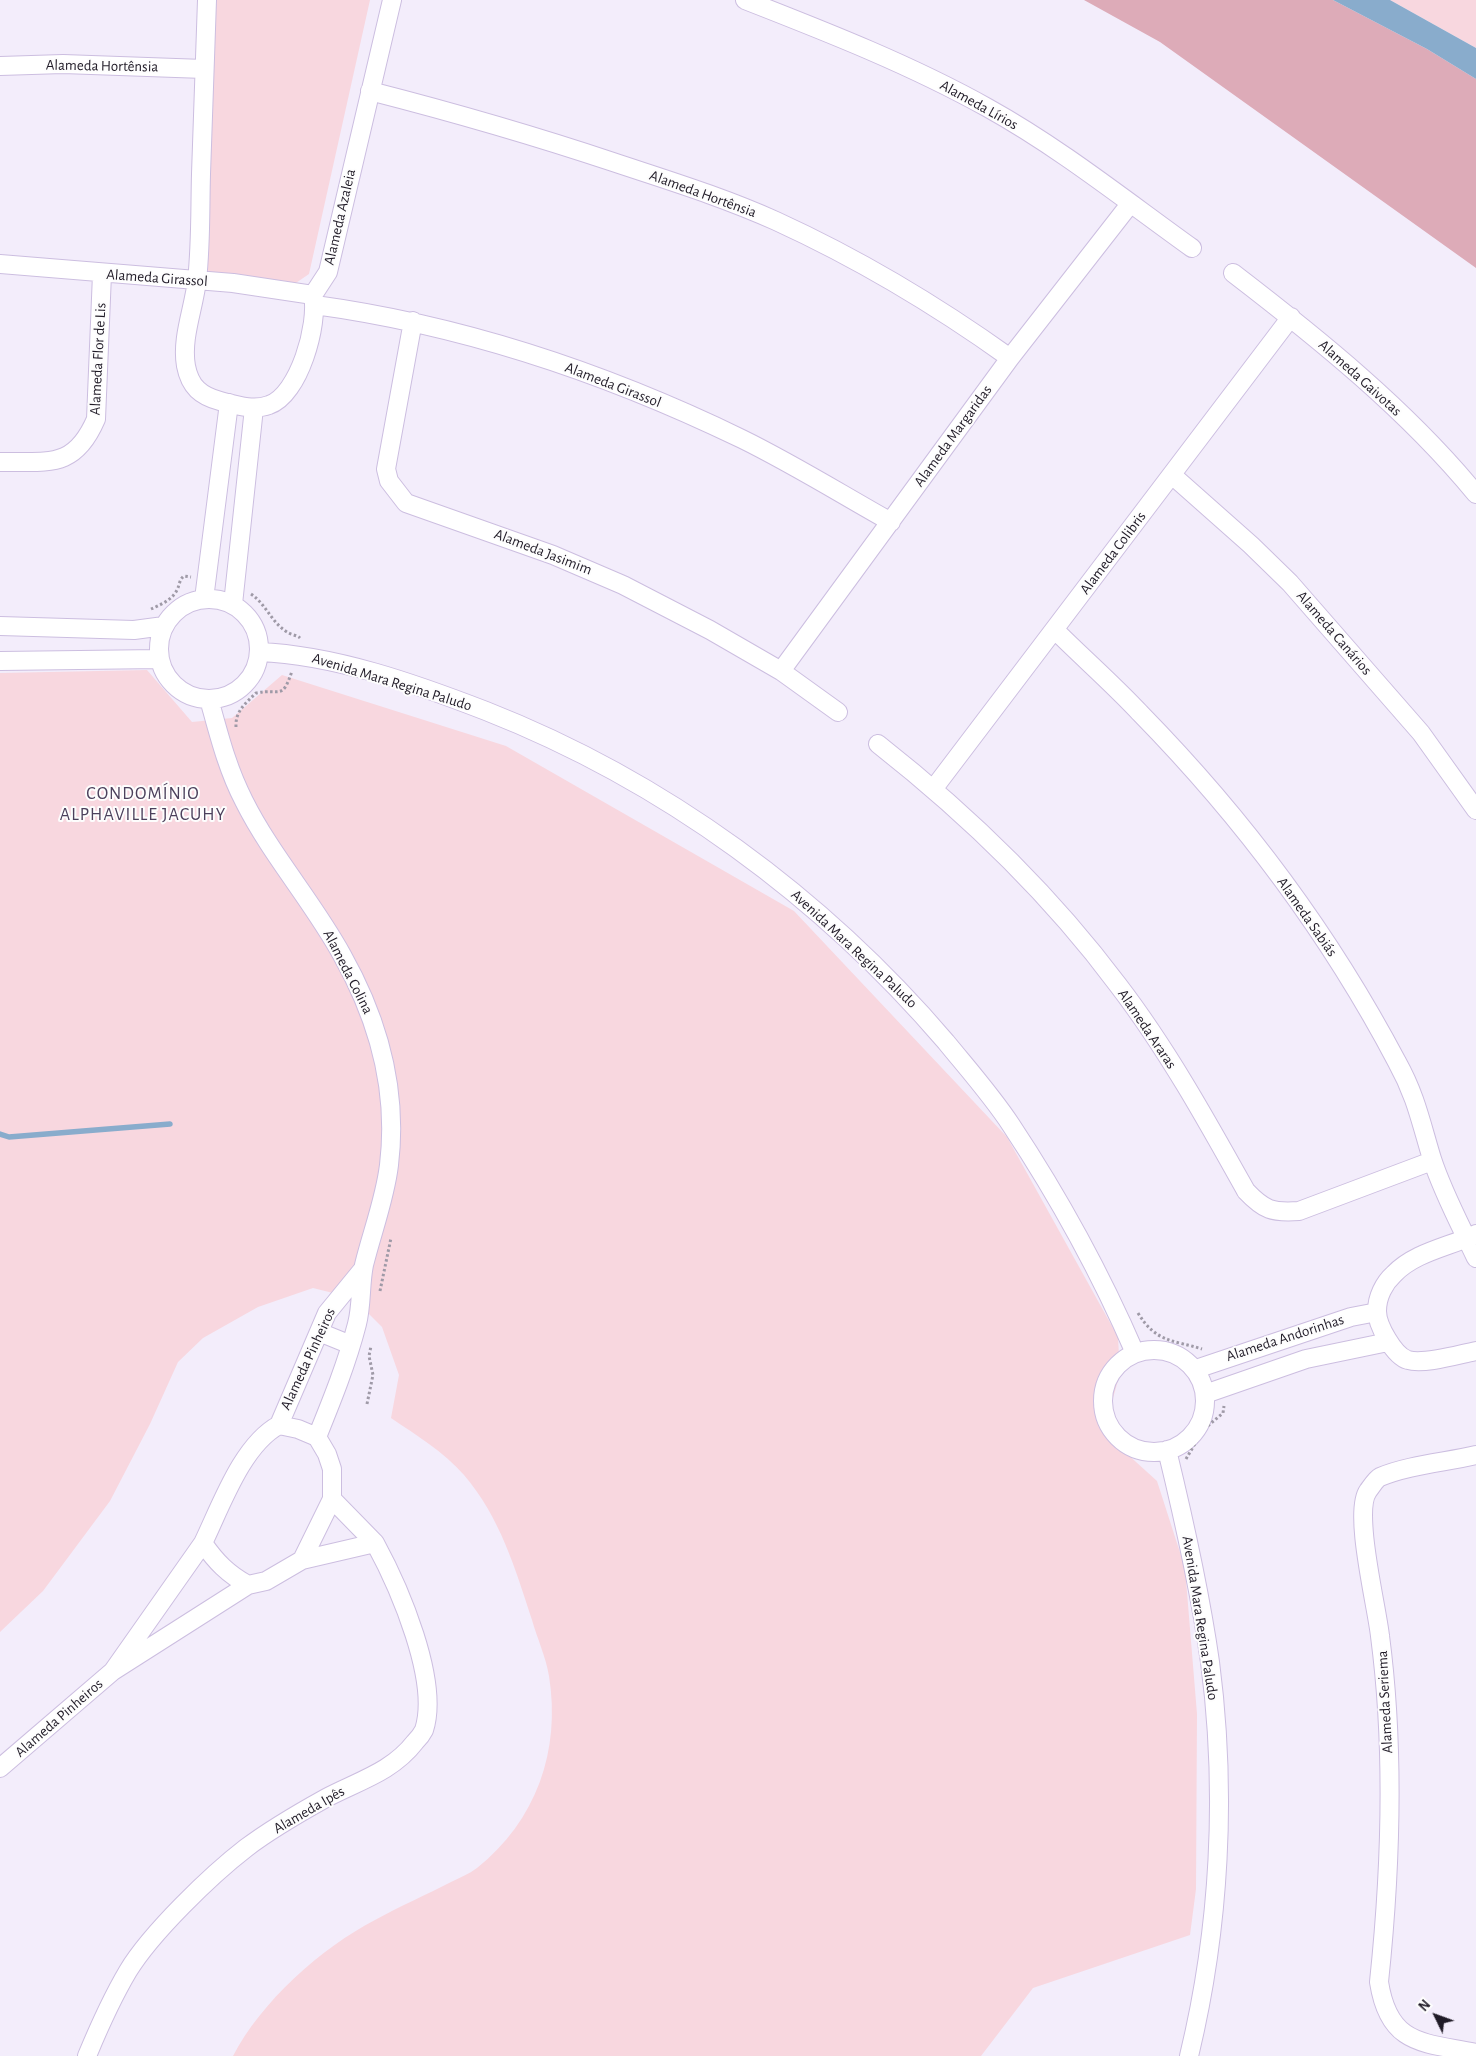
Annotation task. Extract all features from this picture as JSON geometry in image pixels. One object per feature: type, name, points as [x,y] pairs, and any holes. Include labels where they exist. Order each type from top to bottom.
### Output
[{"type":"street","points":[[207,0],[197,280],[186,343],[186,365],[191,384],[209,398],[254,408],[245,485],[237,585],[233,604]]},
{"type":"street","name":"Alameda Azaleia","points":[[254,408],[270,405],[286,392],[299,372],[310,336],[314,300],[328,272],[392,0]]},
{"type":"street","name":"Alameda Lírios","points":[[745,0],[882,57],[989,108],[1055,150],[1192,248]]},
{"type":"street","name":"Alameda Hortênsia","points":[[0,66],[63,64],[204,70]]},
{"type":"street","name":"Alameda Hortênsia","points":[[370,91],[475,118],[558,144],[678,183],[775,221],[891,280],[948,313],[1010,358]]},
{"type":"street","name":"Alameda Margaridas","points":[[781,671],[1010,358],[1130,204]]},
{"type":"street","name":"Alameda Girassol","points":[[0,264],[102,274],[197,280],[314,300],[413,320],[516,350],[605,380],[684,412],[744,440],[890,522]]},
{"type":"street","name":"Alameda Gaivotas","points":[[1233,273],[1291,317],[1403,417],[1476,494]]},
{"type":"street","name":"Alameda Flor de Lis","points":[[0,462],[64,458],[80,448],[88,438],[96,420],[102,274]]},
{"type":"street","name":"Alameda Colibris","points":[[934,788],[1291,317]]},
{"type":"street","name":"Alameda Jasimim","points":[[413,320],[386,469],[389,481],[406,503],[553,555],[623,585],[710,630],[781,671],[838,712]]},
{"type":"street","points":[[204,598],[229,403]]},
{"type":"street","name":"Alameda Canários","points":[[1172,475],[1290,583],[1421,733],[1476,810]]},
{"type":"street","points":[[219,482],[245,485]]},
{"type":"street","points":[[204,598],[219,599],[233,604],[253,624],[258,638],[259,652],[252,674],[238,690],[224,697],[195,698],[177,688],[164,672],[159,659],[159,642],[164,626],[174,612],[188,603],[204,598]]},
{"type":"street","points":[[0,626],[134,630],[164,626]]},
{"type":"street","name":"Alameda Sabiás","points":[[1054,630],[1140,713],[1237,822],[1294,896],[1348,976],[1397,1062],[1415,1098],[1432,1161],[1471,1236],[1476,1258]]},
{"type":"street","name":"Avenida Mara Regina Paludo","points":[[259,652],[297,654],[392,679],[458,700],[547,736],[608,767],[668,802],[722,837],[783,883],[840,932],[916,1008],[1010,1123],[1077,1230],[1107,1289],[1136,1353]]},
{"type":"street","points":[[0,662],[159,659]]},
{"type":"street","name":"Alameda Colina","points":[[209,699],[222,752],[244,803],[342,954],[360,989],[382,1053],[392,1119],[389,1166],[363,1268]]},
{"type":"street","name":"Alameda Araras","points":[[878,744],[934,788],[1018,868],[1118,985],[1160,1045],[1246,1191],[1260,1206],[1279,1212],[1299,1211],[1432,1161]]},
{"type":"street","points":[[1471,1236],[1418,1257],[1395,1272],[1384,1286],[1376,1312],[1388,1342],[1400,1355],[1409,1360],[1422,1361],[1476,1350]]},
{"type":"street","name":"Alameda Pinheiros","points":[[113,1671],[203,1543],[254,1446],[268,1431],[279,1425],[331,1308],[363,1268]]},
{"type":"street","name":"Alameda Pinheiros","points":[[279,1425],[317,1437],[334,1396],[357,1324],[363,1268]]},
{"type":"street","name":"Alameda Andorinhas","points":[[1196,1369],[1297,1333],[1350,1317],[1376,1312]]},
{"type":"street","points":[[319,1332],[351,1345]]},
{"type":"street","points":[[1297,1333],[1306,1359]]},
{"type":"street","name":"Alameda Andorinhas","points":[[1206,1394],[1306,1359],[1388,1342]]},
{"type":"street","points":[[1152,1349],[1168,1351],[1184,1358],[1196,1369],[1206,1394],[1203,1418],[1197,1429],[1179,1446],[1154,1452],[1130,1446],[1115,1433],[1106,1417],[1103,1404],[1108,1379],[1115,1368],[1136,1353],[1152,1349]]},
{"type":"street","points":[[302,1560],[332,1499],[332,1469],[327,1454],[317,1437]]},
{"type":"street","name":"Avenida Mara Regina Paludo","points":[[1167,1450],[1181,1508],[1210,1661],[1218,1752],[1218,1854],[1209,1958],[1189,2056]]},
{"type":"street","name":"Alameda Seriema","points":[[1476,1455],[1378,1478],[1366,1493],[1362,1509],[1364,1534],[1381,1637],[1387,1703],[1390,1834],[1379,1982],[1382,2003],[1397,2028],[1420,2042],[1476,2053]]},
{"type":"street","name":"Alameda Ipês","points":[[87,2056],[99,2025],[129,1969],[187,1902],[245,1849],[283,1823],[328,1797],[388,1769],[408,1751],[424,1732],[428,1705],[425,1676],[408,1618],[391,1573],[375,1543],[332,1499]]},
{"type":"street","points":[[203,1543],[214,1559],[230,1575],[248,1585]]},
{"type":"street","name":"Alameda Pinheiros","points":[[2,1768],[113,1671],[248,1585],[266,1581],[302,1560],[375,1543]]},
{"type":"path","points":[[300,637],[309,639]]},
{"type":"path","points":[[1136,1310],[1152,1331],[1176,1344],[1201,1348],[1215,1362]]},
{"type":"path","points":[[1181,1466],[1203,1430],[1223,1412],[1228,1386]]},
{"type":"shaded area","points":[[201,0],[370,0],[309,274],[290,287],[212,278],[198,263]]},
{"type":"shaded area","points":[[1084,0],[1333,0],[1427,49],[1476,79],[1476,268],[1160,42]]},
{"type":"shaded area","points":[[1390,0],[1476,0],[1476,48]]},
{"type":"shaded area","points":[[147,670],[192,722],[232,718],[282,675],[506,746],[794,911],[1007,1137],[1118,1337],[1120,1374],[1103,1432],[1157,1481],[1185,1568],[1197,1714],[1196,1889],[1190,1935],[1033,1988],[981,2056],[233,2056],[259,2016],[276,1997],[294,1978],[334,1945],[375,1920],[471,1872],[498,1849],[515,1829],[529,1806],[540,1782],[547,1757],[551,1731],[552,1704],[548,1669],[544,1655],[513,1562],[487,1508],[477,1491],[448,1459],[391,1418],[399,1375],[382,1327],[353,1298],[313,1288],[258,1307],[203,1338],[178,1362],[150,1424],[110,1501],[43,1591],[0,1632],[0,673]]},
{"type":"water","points":[[1333,0],[1390,0],[1476,48],[1476,79],[1427,49]]},
{"type":"waterway","points":[[0,1134],[9,1137],[170,1124]]},
{"type":"district","name":"CONDOMÍNIO ALPHAVILLE JACUHY","points":[[143,804]]}]
